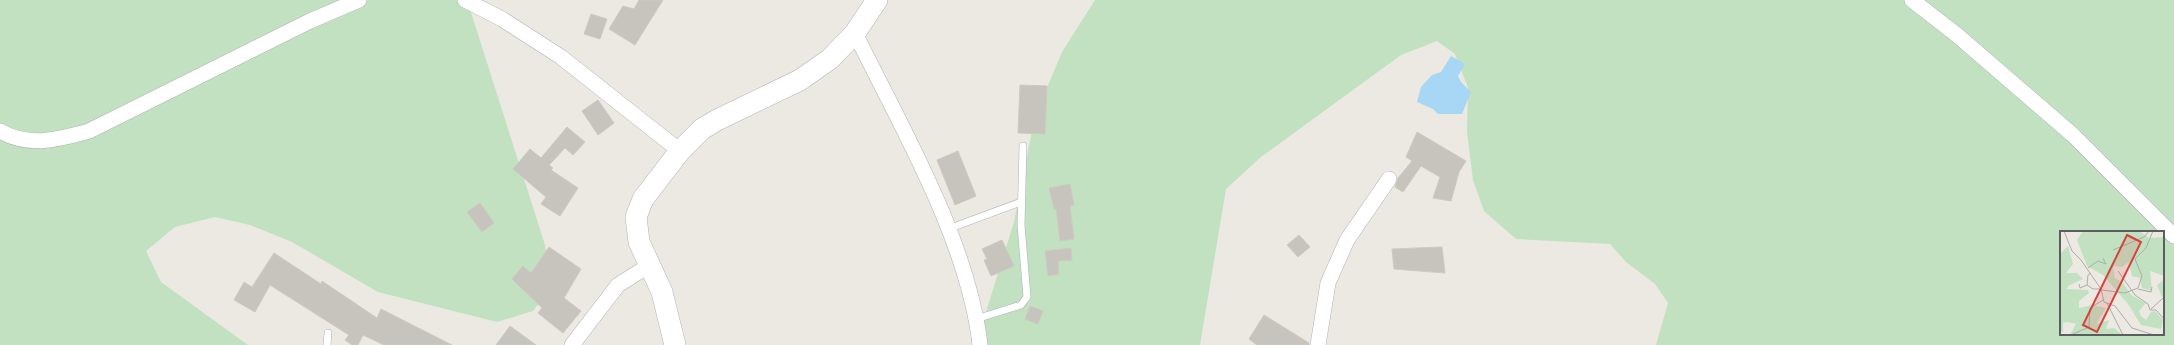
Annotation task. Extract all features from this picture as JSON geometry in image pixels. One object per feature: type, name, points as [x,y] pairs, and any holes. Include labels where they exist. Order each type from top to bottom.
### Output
[{"type":"street","points":[[0,131],[8,136],[28,140],[54,140],[89,131],[310,21],[359,0]]},
{"type":"street","points":[[465,0],[502,19],[561,57],[680,152]]},
{"type":"street","points":[[1912,0],[1957,35],[2074,136],[2174,236]]},
{"type":"street","points":[[675,345],[662,292],[639,242],[636,217],[642,199],[680,152],[702,129],[716,120],[800,80],[830,59],[855,33],[871,6]]},
{"type":"street","points":[[855,33],[941,209],[967,284],[976,319],[980,345]]},
{"type":"street","points":[[1318,345],[1328,283],[1347,240],[1389,179]]},
{"type":"street","points":[[572,345],[618,285],[650,265]]},
{"type":"lane","points":[[976,319],[1021,305],[1027,297],[1021,225],[1023,146]]},
{"type":"lane","points":[[948,229],[1022,202]]},
{"type":"lane","points":[[327,345],[328,333]]},
{"type":"green space","points":[[0,0],[465,0],[468,3],[545,245],[552,286],[533,311],[497,322],[378,292],[292,242],[250,225],[215,217],[175,227],[146,251],[161,282],[248,345],[0,345]]},
{"type":"green space","points":[[1095,0],[2174,0],[2174,345],[1656,345],[1668,303],[1655,284],[1626,262],[1610,244],[1516,239],[1484,211],[1473,180],[1467,132],[1468,88],[1455,54],[1437,41],[1401,55],[1261,157],[1226,189],[1200,345],[973,345],[986,312],[1014,222],[1035,116],[1062,52]]},
{"type":"water","points":[[1451,56],[1465,64],[1458,76],[1461,82],[1471,92],[1462,114],[1438,114],[1433,109],[1417,102],[1421,87],[1432,75],[1441,72]]},
{"type":"building","points":[[639,0],[663,0],[635,45],[609,29],[623,6],[634,9]]},
{"type":"building","points":[[591,14],[607,19],[600,39],[584,34]]},
{"type":"building","points":[[1020,85],[1047,86],[1045,134],[1018,133]]},
{"type":"building","points":[[598,100],[614,123],[598,135],[582,111]]},
{"type":"building","points":[[567,127],[585,142],[573,155],[565,148],[549,165],[553,168],[551,170],[578,188],[560,216],[541,204],[546,197],[513,169],[530,149],[541,158]]},
{"type":"building","points":[[1417,132],[1466,161],[1459,172],[1451,201],[1433,198],[1440,177],[1421,166],[1403,192],[1395,187],[1398,178],[1412,161],[1406,157]]},
{"type":"building","points":[[958,151],[976,196],[955,205],[937,160]]},
{"type":"building","points":[[1070,184],[1074,205],[1070,206],[1074,239],[1060,241],[1056,209],[1054,209],[1049,188]]},
{"type":"building","points":[[480,203],[494,223],[482,232],[467,212]]},
{"type":"building","points":[[1299,235],[1310,247],[1298,257],[1287,245]]},
{"type":"building","points":[[1002,240],[1014,266],[991,276],[984,260],[987,259],[982,249]]},
{"type":"building","points":[[549,247],[581,269],[564,298],[581,311],[563,333],[538,313],[542,308],[512,279],[523,266],[531,273]]},
{"type":"building","points":[[1442,247],[1445,273],[1394,269],[1392,249]]},
{"type":"building","points":[[1071,248],[1072,260],[1058,261],[1059,274],[1048,276],[1045,251]]},
{"type":"building","points":[[274,253],[321,284],[322,281],[377,318],[381,309],[452,345],[384,345],[363,335],[358,345],[352,345],[345,340],[349,335],[270,285],[255,312],[234,300],[244,282],[252,287]]},
{"type":"building","points":[[1030,306],[1043,311],[1038,324],[1025,319]]},
{"type":"building","points":[[1264,315],[1309,343],[1309,345],[1257,345],[1249,339]]},
{"type":"building","points":[[510,326],[536,345],[496,345]]}]
